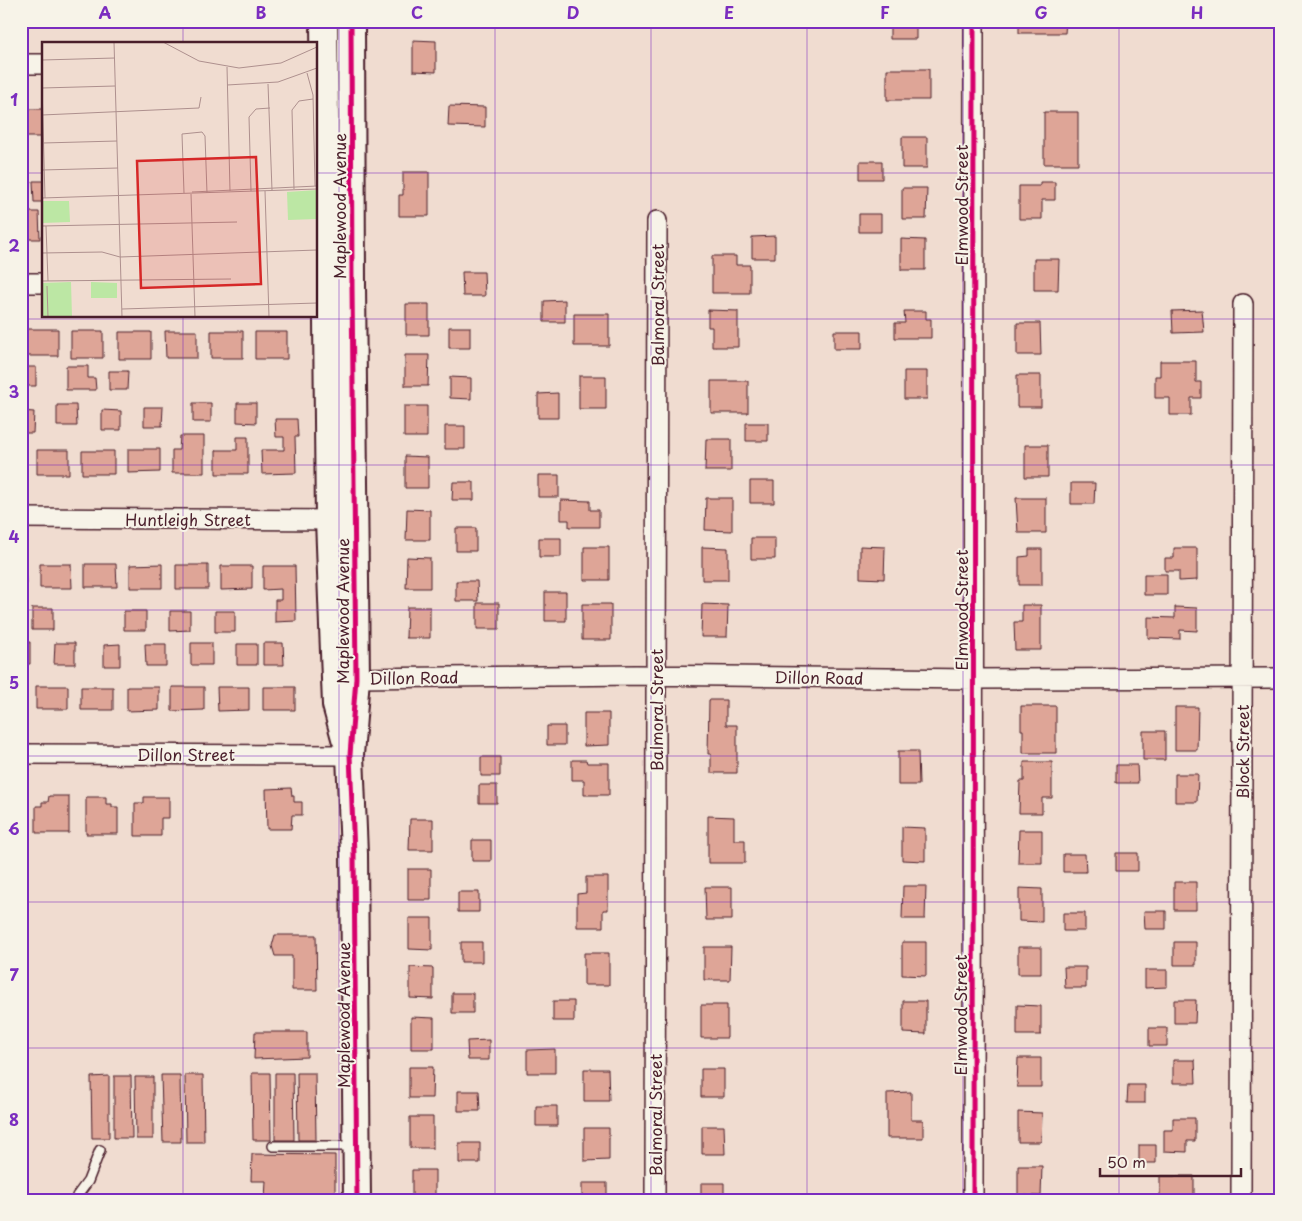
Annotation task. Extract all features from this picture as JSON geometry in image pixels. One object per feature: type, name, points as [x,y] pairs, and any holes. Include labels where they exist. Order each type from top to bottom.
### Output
[{"type":"street","name":"Maplewood Avenue","points":[[324,21],[320,66],[321,287],[356,678],[350,755],[354,854],[357,1200]]},
{"type":"street","name":"Maplewood Avenue","points":[[350,21],[352,286],[341,520],[336,705],[350,755]]},
{"type":"street","name":"Elmwood Street","points":[[972,1200],[974,21]]},
{"type":"street","points":[[21,64],[42,64]]},
{"type":"street","points":[[320,66],[350,67]]},
{"type":"street","name":"Balmoral Street","points":[[655,1200],[657,221]]},
{"type":"street","points":[[21,283],[42,284]]},
{"type":"street","points":[[321,287],[352,286]]},
{"type":"street","name":"Block Street","points":[[1242,1200],[1243,304]]},
{"type":"street","name":"Huntleigh Street","points":[[21,518],[341,520]]},
{"type":"street","name":"Dillon Road","points":[[356,678],[656,676],[973,679],[1281,678]]},
{"type":"street","name":"Dillon Street","points":[[21,754],[350,755]]},
{"type":"lane","points":[[273,1146],[356,1146]]},
{"type":"lane","points":[[77,1200],[77,1196],[88,1181],[100,1150]]},
{"type":"building","points":[[890,21],[916,21],[916,39],[890,39]]},
{"type":"building","points":[[1019,21],[1066,21],[1065,33],[1019,33]]},
{"type":"building","points":[[413,40],[436,41],[436,72],[413,71]]},
{"type":"building","points":[[887,69],[929,69],[929,100],[887,100]]},
{"type":"building","points":[[449,106],[485,107],[485,127],[448,126]]},
{"type":"building","points":[[21,109],[42,109],[42,137],[21,137]]},
{"type":"building","points":[[1044,112],[1078,112],[1078,164],[1044,164]]},
{"type":"building","points":[[902,137],[927,137],[927,168],[902,168]]},
{"type":"building","points":[[860,161],[882,161],[882,179],[860,179]]},
{"type":"building","points":[[403,172],[429,172],[429,216],[399,216],[399,195],[403,195]]},
{"type":"building","points":[[33,181],[42,181],[42,202],[34,202]]},
{"type":"building","points":[[1040,182],[1055,182],[1055,200],[1042,200],[1042,219],[1019,219],[1019,186],[1040,186]]},
{"type":"building","points":[[902,188],[927,188],[926,219],[902,219]]},
{"type":"building","points":[[21,212],[39,212],[40,239],[21,239]]},
{"type":"building","points":[[859,214],[881,214],[881,232],[859,232]]},
{"type":"building","points":[[775,236],[775,258],[752,258],[752,237]]},
{"type":"building","points":[[901,239],[925,240],[925,270],[901,270]]},
{"type":"building","points":[[712,256],[736,256],[736,265],[750,265],[750,293],[712,293]]},
{"type":"building","points":[[1034,259],[1059,259],[1058,290],[1034,290]]},
{"type":"building","points":[[462,272],[484,272],[485,296],[463,296]]},
{"type":"building","points":[[565,300],[565,322],[544,322],[544,301]]},
{"type":"building","points":[[406,304],[429,304],[429,335],[406,335]]},
{"type":"building","points":[[708,310],[738,311],[738,347],[712,347],[712,327],[708,327]]},
{"type":"building","points":[[1202,310],[1204,332],[1173,333],[1172,311]]},
{"type":"building","points":[[904,311],[926,311],[926,319],[931,319],[931,338],[895,338],[895,323],[905,323]]},
{"type":"building","points":[[574,314],[609,314],[609,346],[574,346]]},
{"type":"building","points":[[1017,323],[1040,323],[1041,355],[1017,355]]},
{"type":"building","points":[[449,327],[470,327],[470,348],[449,348]]},
{"type":"building","points":[[26,329],[58,329],[58,356],[26,356]]},
{"type":"building","points":[[71,331],[103,331],[103,358],[71,358]]},
{"type":"building","points":[[165,331],[197,331],[197,358],[166,358]]},
{"type":"building","points":[[211,331],[243,331],[243,358],[211,358]]},
{"type":"building","points":[[834,331],[862,331],[862,349],[834,349]]},
{"type":"building","points":[[119,332],[151,332],[151,359],[119,359]]},
{"type":"building","points":[[255,332],[287,332],[287,359],[255,359]]},
{"type":"building","points":[[405,355],[429,355],[428,386],[405,386]]},
{"type":"building","points":[[1160,361],[1196,361],[1196,382],[1201,382],[1201,398],[1191,398],[1191,415],[1170,415],[1170,398],[1155,398],[1155,376],[1160,376]]},
{"type":"building","points":[[66,366],[88,366],[88,378],[95,378],[96,390],[66,390]]},
{"type":"building","points":[[21,367],[36,367],[36,386],[21,386]]},
{"type":"building","points":[[109,371],[128,371],[127,390],[109,390]]},
{"type":"building","points":[[904,371],[927,371],[927,399],[904,399]]},
{"type":"building","points":[[1017,375],[1041,375],[1041,407],[1017,407]]},
{"type":"building","points":[[579,376],[606,376],[606,409],[579,409]]},
{"type":"building","points":[[450,377],[471,378],[471,399],[450,398]]},
{"type":"building","points":[[711,381],[748,381],[748,413],[711,413]]},
{"type":"building","points":[[558,393],[558,418],[538,418],[538,394]]},
{"type":"building","points":[[193,403],[211,403],[211,422],[193,422]]},
{"type":"building","points":[[237,403],[256,403],[256,423],[237,422]]},
{"type":"building","points":[[57,405],[76,405],[77,426],[57,426]]},
{"type":"building","points":[[404,406],[427,406],[427,437],[404,437]]},
{"type":"building","points":[[144,407],[163,407],[162,426],[144,426]]},
{"type":"building","points":[[102,410],[121,411],[121,430],[102,430]]},
{"type":"building","points":[[21,411],[34,412],[33,433],[21,433]]},
{"type":"building","points":[[275,419],[297,419],[298,437],[295,437],[296,473],[262,474],[261,450],[284,450],[284,437],[276,437]]},
{"type":"building","points":[[746,423],[768,423],[768,441],[746,441]]},
{"type":"building","points":[[445,426],[465,426],[465,449],[445,449]]},
{"type":"building","points":[[180,436],[204,436],[204,473],[172,473],[172,450],[179,450]]},
{"type":"building","points":[[237,437],[248,437],[248,474],[216,474],[216,450],[237,450]]},
{"type":"building","points":[[706,439],[731,439],[731,471],[705,471]]},
{"type":"building","points":[[1025,445],[1048,445],[1048,477],[1025,477]]},
{"type":"building","points":[[21,449],[25,449],[25,472],[21,472]]},
{"type":"building","points":[[128,449],[160,449],[160,472],[128,473]]},
{"type":"building","points":[[37,450],[69,450],[69,474],[37,474]]},
{"type":"building","points":[[82,451],[114,451],[114,474],[82,474]]},
{"type":"building","points":[[405,456],[428,457],[428,488],[405,488]]},
{"type":"building","points":[[538,475],[559,475],[559,497],[538,497]]},
{"type":"building","points":[[750,481],[774,481],[774,503],[750,503]]},
{"type":"building","points":[[453,482],[474,482],[474,500],[452,500]]},
{"type":"building","points":[[1071,483],[1095,483],[1094,504],[1071,504]]},
{"type":"building","points":[[706,498],[732,498],[732,531],[705,530]]},
{"type":"building","points":[[1016,498],[1046,498],[1046,533],[1018,533]]},
{"type":"building","points":[[561,500],[590,501],[590,510],[599,510],[599,527],[569,527],[569,520],[561,520]]},
{"type":"building","points":[[407,509],[430,510],[430,540],[406,540]]},
{"type":"building","points":[[456,528],[476,528],[476,551],[456,551]]},
{"type":"building","points":[[539,538],[561,538],[561,557],[539,557]]},
{"type":"building","points":[[751,538],[775,538],[775,559],[751,559]]},
{"type":"building","points":[[860,546],[885,547],[884,579],[860,578]]},
{"type":"building","points":[[584,547],[609,547],[609,580],[584,580]]},
{"type":"building","points":[[702,547],[728,548],[728,580],[702,580]]},
{"type":"building","points":[[1174,548],[1197,548],[1197,580],[1179,581],[1179,571],[1165,571],[1165,558],[1174,558]]},
{"type":"building","points":[[1029,549],[1042,549],[1042,585],[1019,585],[1019,557],[1029,556]]},
{"type":"building","points":[[407,557],[430,558],[430,588],[406,588]]},
{"type":"building","points":[[21,564],[25,564],[26,587],[21,587]]},
{"type":"building","points":[[40,564],[71,564],[72,588],[40,588]]},
{"type":"building","points":[[85,564],[116,564],[117,587],[85,587]]},
{"type":"building","points":[[162,564],[162,588],[130,588],[130,565]]},
{"type":"building","points":[[176,565],[208,565],[208,589],[176,589]]},
{"type":"building","points":[[221,566],[252,566],[252,589],[221,590]]},
{"type":"building","points":[[263,566],[295,566],[296,621],[275,622],[275,600],[281,600],[281,589],[263,590]]},
{"type":"building","points":[[1144,574],[1167,574],[1167,595],[1144,595]]},
{"type":"building","points":[[456,581],[477,581],[478,601],[456,601]]},
{"type":"building","points":[[545,592],[566,592],[566,621],[545,621]]},
{"type":"building","points":[[477,603],[499,603],[499,629],[477,629]]},
{"type":"building","points":[[582,604],[611,604],[611,640],[582,640]]},
{"type":"building","points":[[702,604],[728,605],[727,637],[701,637]]},
{"type":"building","points":[[1022,605],[1041,605],[1041,650],[1015,650],[1014,622],[1022,622]]},
{"type":"building","points":[[407,607],[430,607],[430,638],[406,638]]},
{"type":"building","points":[[1175,607],[1197,608],[1197,631],[1180,630],[1180,639],[1148,638],[1148,617],[1175,618]]},
{"type":"building","points":[[32,608],[53,608],[53,630],[32,630]]},
{"type":"building","points":[[124,611],[146,611],[146,630],[124,630]]},
{"type":"building","points":[[170,611],[190,611],[190,630],[170,631]]},
{"type":"building","points":[[215,611],[235,611],[235,632],[215,632]]},
{"type":"building","points":[[21,642],[30,642],[30,664],[21,664]]},
{"type":"building","points":[[55,643],[75,643],[75,664],[54,664]]},
{"type":"building","points":[[191,643],[212,643],[212,665],[191,665]]},
{"type":"building","points":[[263,643],[283,643],[284,665],[263,665]]},
{"type":"building","points":[[120,644],[120,666],[104,666],[104,645]]},
{"type":"building","points":[[145,644],[166,644],[166,666],[146,666]]},
{"type":"building","points":[[237,644],[257,644],[257,665],[237,665]]},
{"type":"building","points":[[36,686],[68,686],[68,709],[36,709]]},
{"type":"building","points":[[81,687],[113,687],[113,710],[81,710]]},
{"type":"building","points":[[127,687],[159,687],[159,710],[127,711]]},
{"type":"building","points":[[172,687],[204,687],[204,710],[172,711]]},
{"type":"building","points":[[217,687],[249,687],[249,710],[218,711]]},
{"type":"building","points":[[263,687],[295,687],[295,710],[263,710]]},
{"type":"building","points":[[709,700],[726,700],[726,725],[737,725],[737,773],[711,773],[711,754],[708,754]]},
{"type":"building","points":[[1021,706],[1056,706],[1056,753],[1023,753]]},
{"type":"building","points":[[1175,707],[1198,707],[1197,750],[1175,750]]},
{"type":"building","points":[[584,713],[609,713],[609,745],[584,746]]},
{"type":"building","points":[[547,726],[565,726],[565,745],[547,745]]},
{"type":"building","points":[[1143,731],[1165,731],[1165,760],[1143,760]]},
{"type":"building","points":[[898,751],[918,751],[919,785],[898,785]]},
{"type":"building","points":[[481,757],[500,757],[500,776],[481,776]]},
{"type":"building","points":[[572,760],[586,760],[587,763],[609,763],[609,795],[584,795],[584,780],[572,780]]},
{"type":"building","points":[[1024,762],[1052,762],[1052,798],[1042,798],[1042,813],[1019,813],[1020,781],[1024,781]]},
{"type":"building","points":[[1116,765],[1137,765],[1138,783],[1116,783]]},
{"type":"building","points":[[1175,774],[1198,774],[1197,802],[1175,802]]},
{"type":"building","points":[[479,785],[497,785],[497,803],[479,803]]},
{"type":"building","points":[[291,788],[294,802],[302,802],[302,815],[292,815],[291,829],[267,829],[266,789]]},
{"type":"building","points":[[49,796],[69,796],[69,833],[36,833],[36,806],[42,806],[42,802],[48,802]]},
{"type":"building","points":[[86,797],[106,797],[106,804],[118,807],[118,834],[86,834]]},
{"type":"building","points":[[144,797],[169,797],[169,818],[161,818],[161,836],[135,836],[135,803],[144,803]]},
{"type":"building","points":[[708,816],[734,817],[734,840],[745,840],[745,863],[708,863]]},
{"type":"building","points":[[410,819],[433,819],[433,850],[409,850]]},
{"type":"building","points":[[902,827],[925,828],[925,861],[902,860]]},
{"type":"building","points":[[1019,830],[1042,830],[1042,863],[1018,863]]},
{"type":"building","points":[[472,840],[491,840],[491,861],[472,861]]},
{"type":"building","points":[[1116,853],[1138,853],[1138,871],[1116,871]]},
{"type":"building","points":[[1063,854],[1085,854],[1086,872],[1063,872]]},
{"type":"building","points":[[408,869],[431,869],[431,900],[408,900]]},
{"type":"building","points":[[586,877],[608,877],[608,910],[603,910],[603,927],[577,927],[577,894],[586,893]]},
{"type":"building","points":[[1174,882],[1196,882],[1196,910],[1174,910]]},
{"type":"building","points":[[903,886],[926,886],[925,919],[902,919]]},
{"type":"building","points":[[705,887],[732,887],[732,920],[706,920]]},
{"type":"building","points":[[1019,888],[1042,889],[1042,922],[1019,921]]},
{"type":"building","points":[[458,892],[479,892],[479,912],[458,912]]},
{"type":"building","points":[[1144,911],[1166,911],[1166,929],[1145,929]]},
{"type":"building","points":[[1063,913],[1085,913],[1085,931],[1063,931]]},
{"type":"building","points":[[409,918],[432,918],[432,950],[409,949]]},
{"type":"building","points":[[275,935],[316,935],[317,990],[292,990],[292,956],[275,956],[272,946]]},
{"type":"building","points":[[461,942],[482,942],[482,962],[461,962]]},
{"type":"building","points":[[902,942],[926,942],[926,976],[902,975]]},
{"type":"building","points":[[1174,942],[1196,942],[1196,965],[1174,965]]},
{"type":"building","points":[[704,947],[731,947],[730,980],[704,980]]},
{"type":"building","points":[[1018,947],[1041,947],[1041,974],[1018,974]]},
{"type":"building","points":[[584,953],[609,953],[609,985],[584,985]]},
{"type":"building","points":[[410,967],[433,968],[433,999],[410,998]]},
{"type":"building","points":[[1064,967],[1086,967],[1086,988],[1065,988]]},
{"type":"building","points":[[1145,970],[1167,970],[1167,987],[1145,988]]},
{"type":"building","points":[[452,993],[473,993],[473,1013],[452,1013]]},
{"type":"building","points":[[1174,1000],[1196,1000],[1195,1023],[1174,1023]]},
{"type":"building","points":[[553,1001],[574,1001],[574,1021],[553,1021]]},
{"type":"building","points":[[903,1001],[926,1001],[926,1034],[903,1033]]},
{"type":"building","points":[[701,1005],[727,1005],[727,1038],[701,1038]]},
{"type":"building","points":[[1017,1005],[1041,1006],[1041,1035],[1017,1035]]},
{"type":"building","points":[[411,1017],[434,1018],[434,1049],[411,1049]]},
{"type":"building","points":[[1149,1028],[1167,1028],[1167,1046],[1149,1046]]},
{"type":"building","points":[[255,1032],[307,1032],[307,1057],[254,1059]]},
{"type":"building","points":[[489,1040],[489,1060],[468,1060],[467,1041]]},
{"type":"building","points":[[555,1049],[555,1073],[527,1073],[527,1050]]},
{"type":"building","points":[[1018,1058],[1041,1058],[1041,1087],[1017,1087]]},
{"type":"building","points":[[1173,1060],[1195,1060],[1196,1083],[1173,1083]]},
{"type":"building","points":[[409,1067],[433,1067],[432,1098],[409,1098]]},
{"type":"building","points":[[584,1069],[608,1069],[609,1101],[584,1101]]},
{"type":"building","points":[[701,1069],[724,1069],[724,1097],[701,1097]]},
{"type":"building","points":[[252,1073],[270,1073],[271,1140],[253,1140]]},
{"type":"building","points":[[275,1073],[293,1073],[294,1140],[275,1140]]},
{"type":"building","points":[[297,1073],[315,1073],[316,1140],[298,1140]]},
{"type":"building","points":[[161,1075],[180,1075],[181,1142],[163,1142]]},
{"type":"building","points":[[185,1075],[203,1075],[204,1142],[186,1142]]},
{"type":"building","points":[[109,1076],[109,1138],[92,1138],[91,1077]]},
{"type":"building","points":[[114,1076],[131,1076],[132,1138],[114,1138]]},
{"type":"building","points":[[135,1077],[153,1077],[153,1139],[136,1139]]},
{"type":"building","points":[[1128,1085],[1145,1085],[1145,1103],[1127,1103]]},
{"type":"building","points":[[458,1091],[479,1091],[480,1111],[458,1111]]},
{"type":"building","points":[[911,1092],[911,1120],[923,1120],[923,1138],[887,1138],[887,1093]]},
{"type":"building","points":[[536,1106],[557,1106],[557,1126],[536,1126]]},
{"type":"building","points":[[1018,1112],[1042,1113],[1041,1142],[1018,1142]]},
{"type":"building","points":[[410,1117],[433,1117],[433,1148],[410,1148]]},
{"type":"building","points":[[1173,1118],[1195,1118],[1195,1141],[1187,1141],[1187,1152],[1164,1151],[1164,1130],[1173,1130]]},
{"type":"building","points":[[702,1126],[724,1126],[725,1154],[702,1154]]},
{"type":"building","points":[[584,1128],[609,1128],[609,1160],[584,1161]]},
{"type":"building","points":[[459,1143],[480,1143],[480,1163],[459,1163]]},
{"type":"building","points":[[1139,1145],[1156,1145],[1156,1163],[1139,1163]]},
{"type":"building","points":[[252,1154],[335,1155],[335,1200],[265,1200],[266,1181],[251,1181]]},
{"type":"building","points":[[1018,1166],[1042,1166],[1041,1196],[1018,1195]]},
{"type":"building","points":[[412,1170],[435,1170],[435,1200],[412,1200]]},
{"type":"building","points":[[1160,1176],[1194,1176],[1194,1200],[1160,1200]]},
{"type":"building","points":[[582,1183],[607,1183],[607,1200],[582,1200]]},
{"type":"building","points":[[701,1183],[724,1183],[724,1200],[701,1200]]},
{"type":"cycle path","points":[[351,21],[356,678],[350,755],[354,854],[357,1200]]},
{"type":"cycle path","points":[[973,1200],[974,21]]}]
